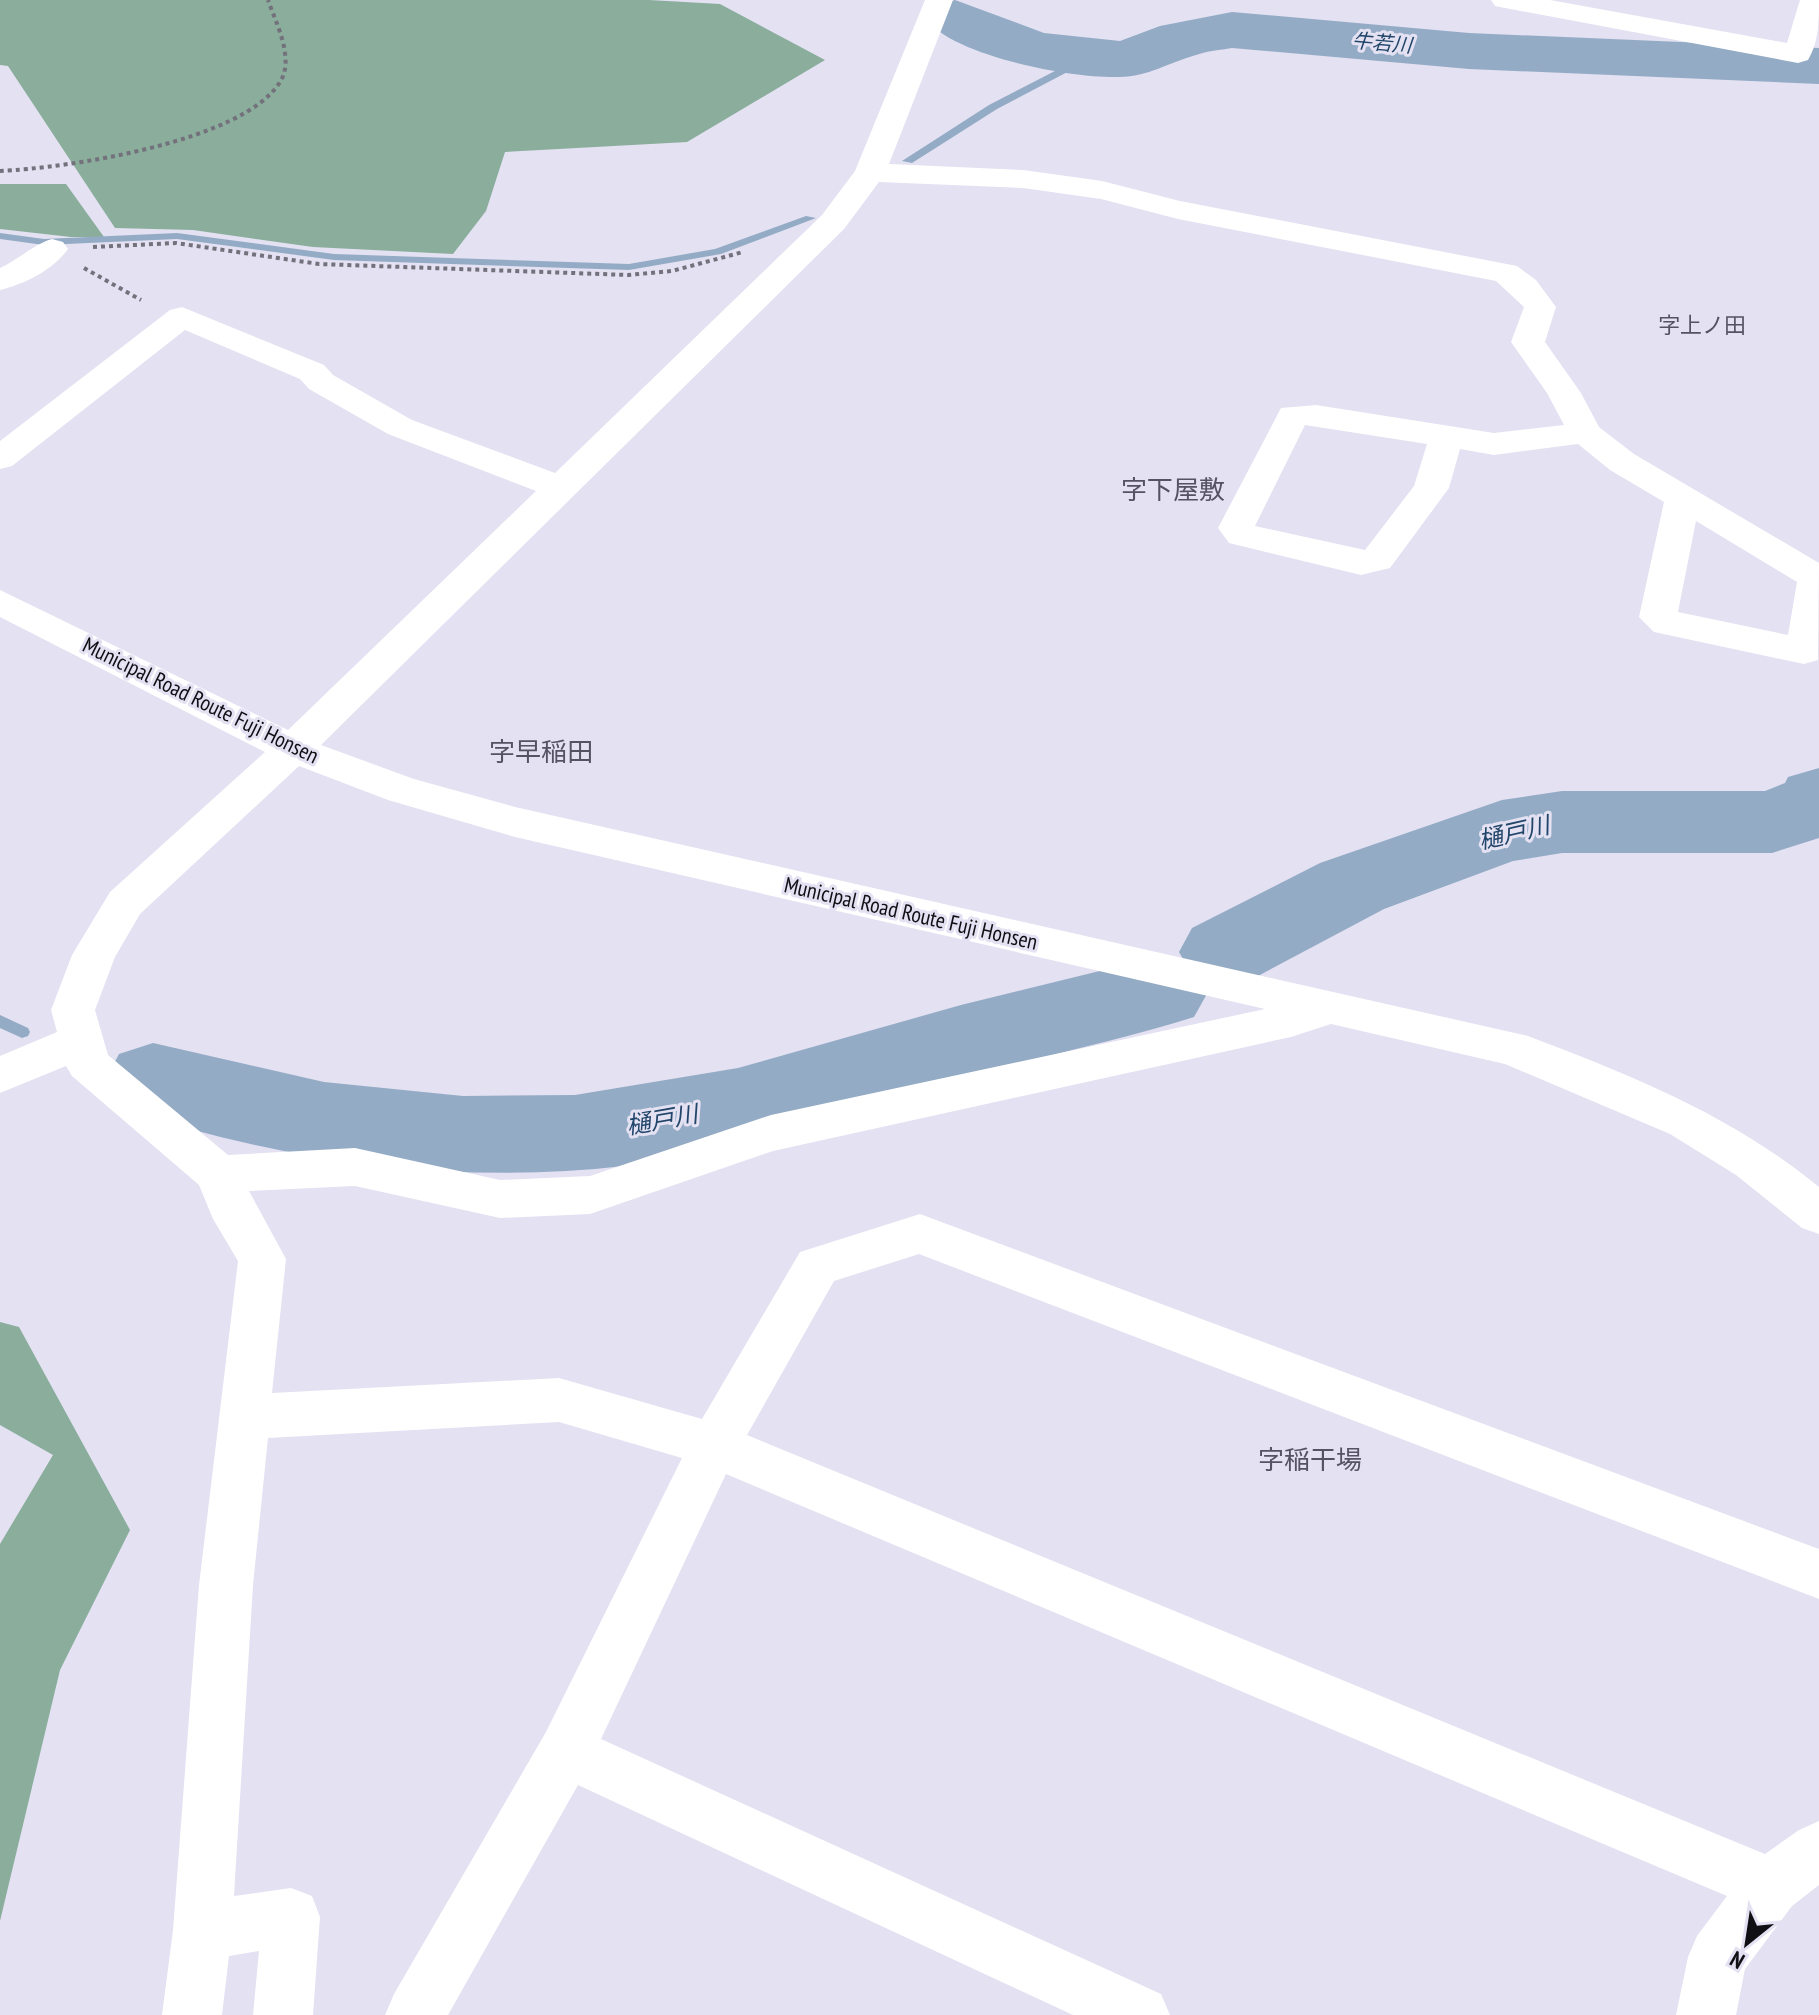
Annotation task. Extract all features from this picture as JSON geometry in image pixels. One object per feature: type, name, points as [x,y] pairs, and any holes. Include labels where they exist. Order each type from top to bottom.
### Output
[{"type":"street","points":[[192,2015],[202,1930],[226,1585],[262,1259],[230,1205],[219,1174],[88,1064],[79,1041],[73,1010],[94,955],[125,903],[293,749],[833,222],[870,172],[939,0]]},
{"type":"street","points":[[1505,0],[1798,54],[1814,0]]},
{"type":"street","points":[[870,172],[1023,179],[1102,190],[1297,235],[1506,273],[1525,287],[1540,307],[1528,342],[1564,393],[1585,433],[1622,462],[1683,497],[1818,578],[1804,651],[1667,623],[1658,617],[1683,497]]},
{"type":"street","points":[[0,280],[34,264],[52,249]]},
{"type":"street","points":[[0,458],[144,350],[182,317],[312,372],[321,382],[400,427],[560,488]]},
{"type":"street","points":[[1447,435],[1431,488],[1377,560],[1361,563],[1242,535],[1236,528],[1293,415],[1447,435],[1494,444],[1585,433]]},
{"type":"street","name":"Municipal Road Route Fuji Honsen","points":[[0,602],[293,749],[402,790],[515,822],[1512,1048],[1634,1097],[1710,1134],[1775,1177],[1819,1214]]},
{"type":"street","points":[[219,1174],[355,1167],[500,1199],[590,1195],[771,1133],[1291,1020],[1330,1007]]},
{"type":"street","points":[[0,1075],[79,1041]]},
{"type":"street","points":[[415,2015],[566,1751],[714,1445],[817,1266],[920,1234],[1819,1574]]},
{"type":"street","points":[[245,1417],[559,1400],[714,1445],[1771,1885]]},
{"type":"street","points":[[566,1751],[1140,2015]]},
{"type":"street","points":[[1706,2015],[1718,1957],[1771,1885],[1819,1850]]},
{"type":"street","points":[[202,1930],[291,1917],[283,2015]]},
{"type":"path","points":[[0,171],[111,159],[186,137],[253,108],[280,82],[285,58],[268,0]]},
{"type":"path","points":[[52,249],[176,243],[319,264],[628,275],[672,271],[780,241],[805,247]]},
{"type":"path","points":[[52,249],[126,293],[182,317]]},
{"type":"green space","points":[[0,0],[649,0],[720,4],[825,60],[687,142],[505,152],[486,211],[453,254],[313,247],[193,230],[115,228],[8,66],[0,65]]},
{"type":"green space","points":[[0,184],[66,184],[104,237],[71,237],[0,229]]},
{"type":"green space","points":[[0,1322],[19,1327],[130,1530],[60,1670],[0,1921],[0,1544],[53,1455],[0,1425]]},
{"type":"waterway","name":"牛若川","points":[[955,18],[1033,50],[1120,59],[1142,55],[1181,39],[1232,30],[1469,51],[1819,66]]},
{"type":"waterway","points":[[908,161],[993,107],[1090,56]]},
{"type":"waterway","points":[[0,236],[44,242],[177,236],[334,257],[629,267],[717,252],[810,218]]},
{"type":"waterway","name":"樋戸川","points":[[1225,952],[1352,886],[1502,831],[1562,822],[1772,822],[1818,804],[1819,799]]},
{"type":"waterway","name":"樋戸川","points":[[153,1081],[324,1121],[463,1135],[575,1134],[738,1107],[961,1042],[1161,992]]},
{"type":"waterway","name":"樋戸川","points":[[0,1021],[22,1032]]},
{"type":"district","name":"字上ノ田","points":[[1702,325]]},
{"type":"district","name":"字下屋敷","points":[[1173,490]]},
{"type":"district","name":"字早稲田","points":[[541,752]]},
{"type":"district","name":"字稲干場","points":[[1310,1460]]}]
